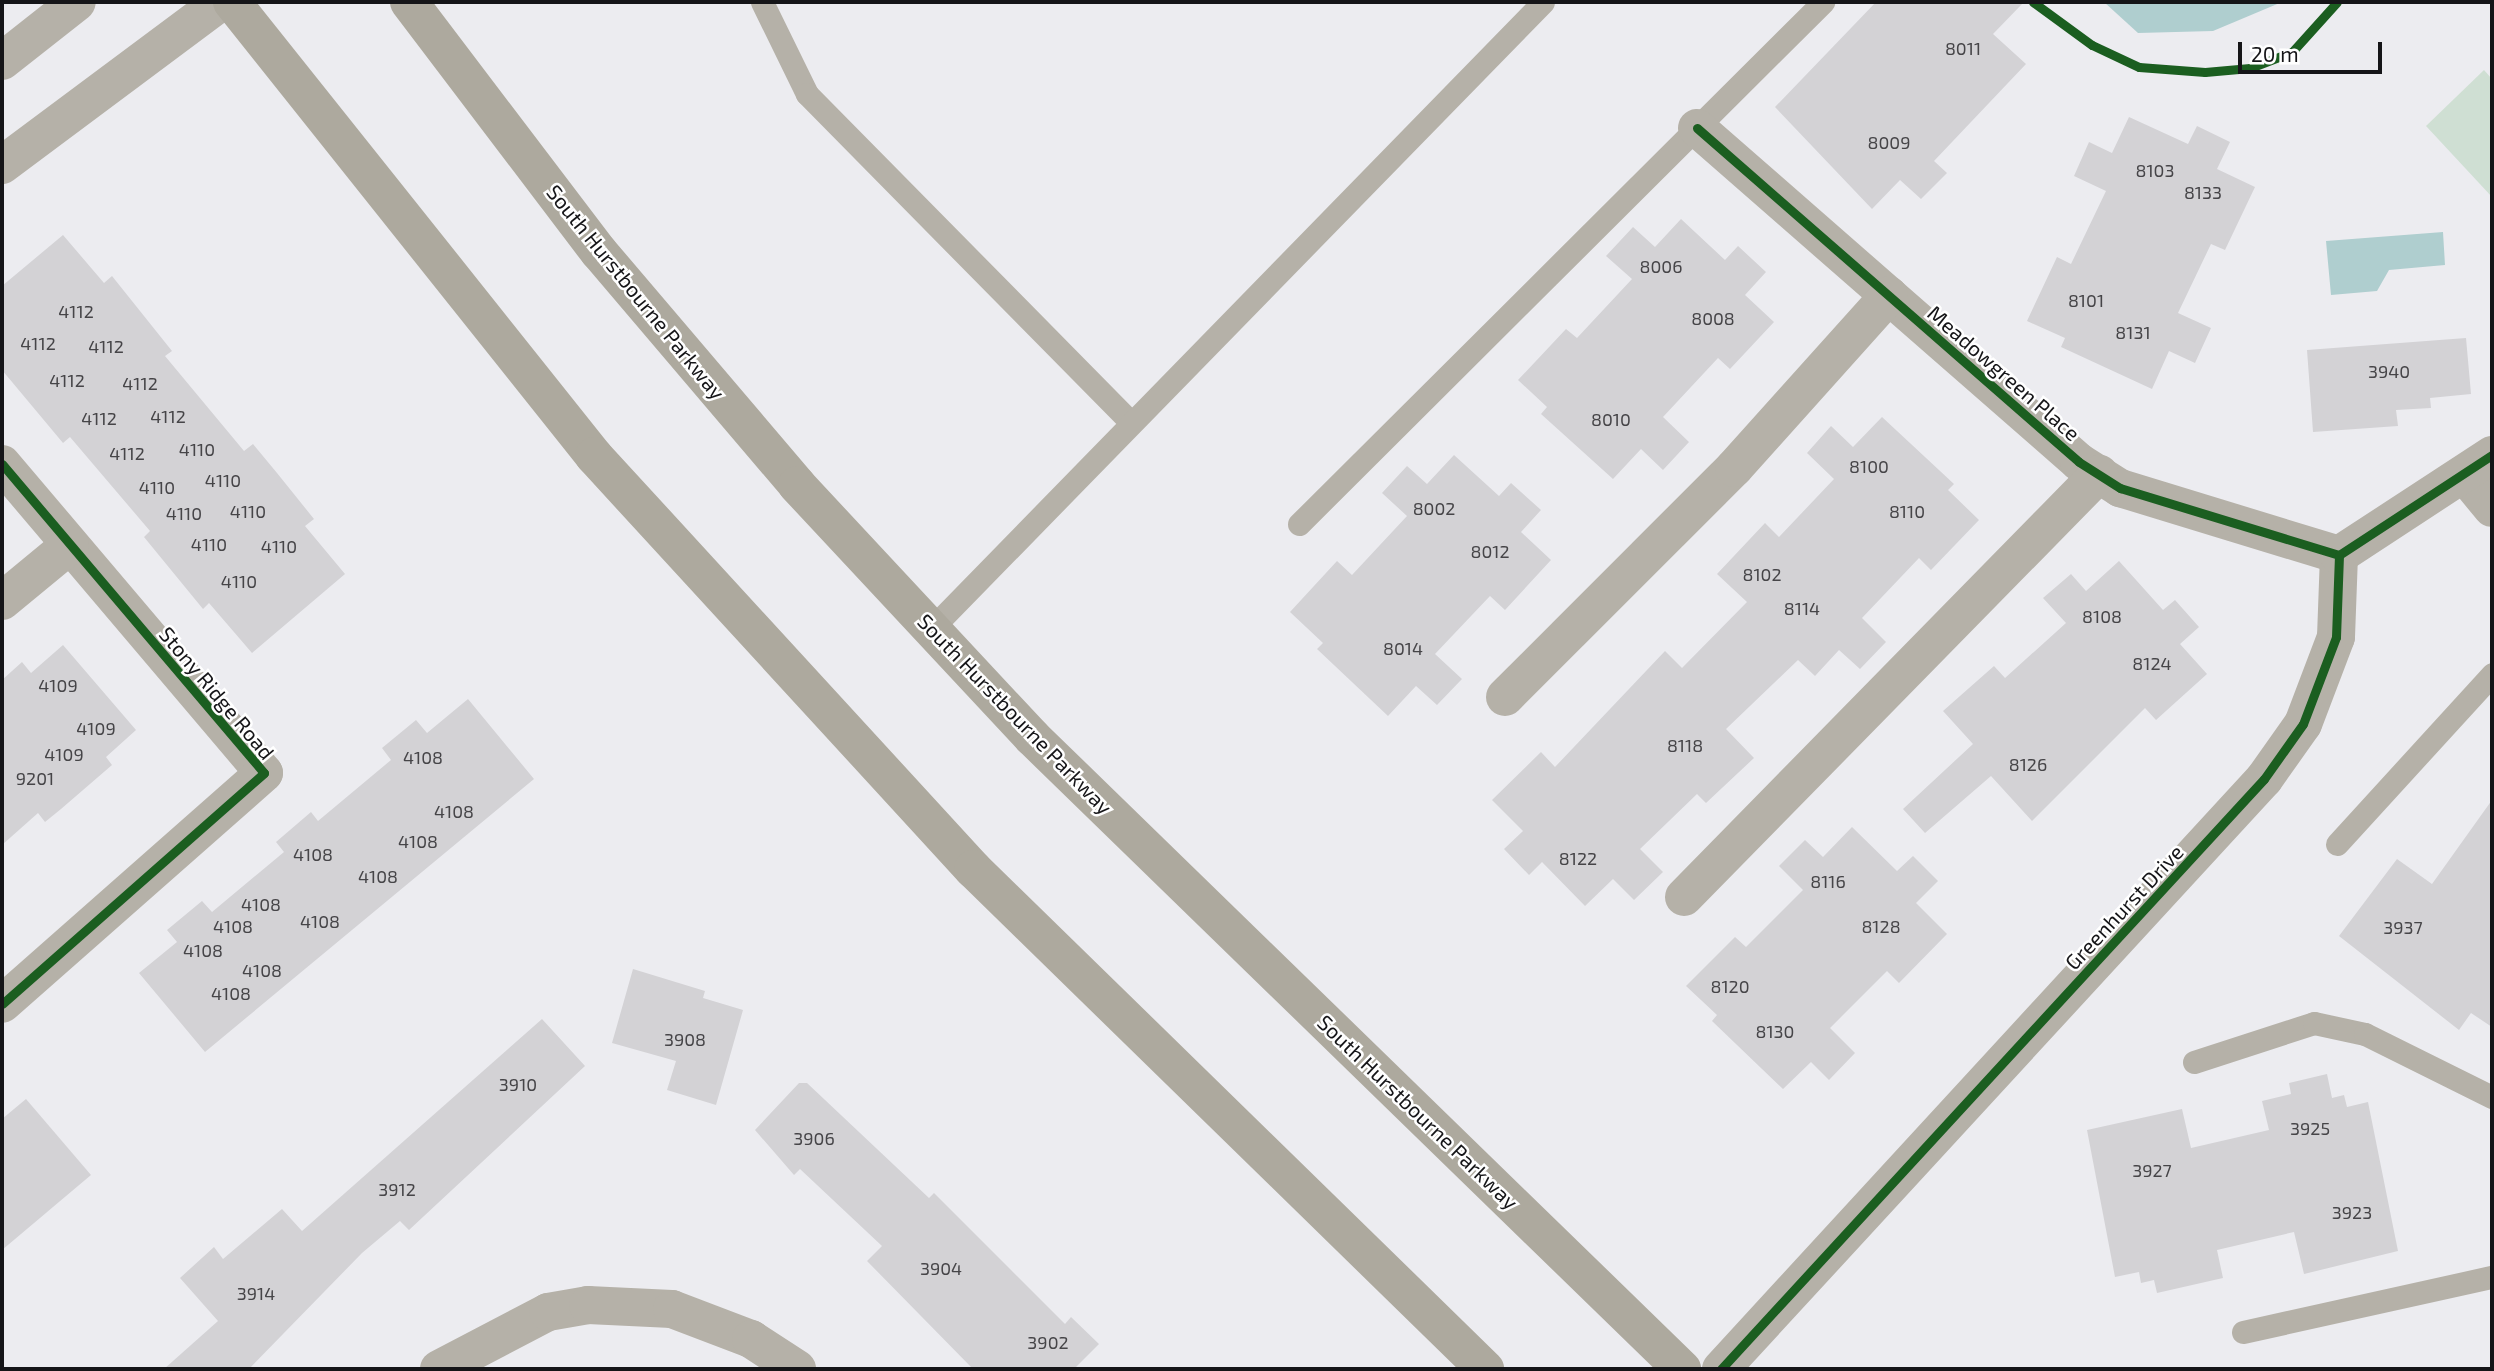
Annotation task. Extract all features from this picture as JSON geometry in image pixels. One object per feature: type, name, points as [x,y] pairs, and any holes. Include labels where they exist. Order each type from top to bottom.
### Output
[{"type":"main road","points":[[232,2],[594,456],[973,869],[1485,1369]]},
{"type":"main road","name":"South Hurstbourne Parkway","points":[[409,2],[599,252],[797,485],[931,629],[1032,737],[1682,1369]]},
{"type":"street","points":[[2,61],[77,2]]},
{"type":"street","points":[[2,165],[221,2]]},
{"type":"street","name":"Meadowgreen Place","points":[[1697,128],[2099,474],[2120,488],[2339,555]]},
{"type":"street","points":[[1504,697],[1734,468],[1889,295]]},
{"type":"street","name":"Stony Ridge Road","points":[[2,464],[264,774],[2,1004]]},
{"type":"street","points":[[2339,555],[2478,465],[2492,508]]},
{"type":"street","points":[[1684,897],[2099,474]]},
{"type":"street","points":[[2,601],[70,545]]},
{"type":"street","name":"Greenhurst Drive","points":[[1721,1369],[2264,779],[2303,724],[2336,637],[2339,555]]},
{"type":"street","points":[[439,1369],[548,1312],[588,1305],[673,1309],[751,1339],[797,1369]]},
{"type":"lane","points":[[762,2],[807,94],[1130,422]]},
{"type":"lane","points":[[931,629],[1130,422],[1543,2]]},
{"type":"lane","points":[[1299,524],[1823,2]]},
{"type":"lane","points":[[2337,844],[2492,674]]},
{"type":"lane","points":[[2194,1062],[2314,1023],[2365,1034],[2492,1097]]},
{"type":"lane","points":[[2243,1332],[2492,1277]]},
{"type":"green space","points":[[2484,70],[2492,79],[2492,197],[2426,126]]},
{"type":"water","points":[[2104,2],[2282,2],[2213,31],[2138,33]]},
{"type":"water","points":[[2443,232],[2445,265],[2389,270],[2377,291],[2331,295],[2326,241]]},
{"type":"building","points":[[1876,2],[2024,2],[1993,34],[2026,64],[1934,161],[1947,173],[1921,199],[1900,180],[1872,209],[1775,107]]},
{"type":"building","points":[[2129,117],[2188,144],[2197,126],[2230,142],[2217,169],[2255,187],[2225,250],[2211,244],[2178,313],[2211,328],[2195,363],[2169,351],[2152,389],[2061,347],[2065,338],[2027,321],[2057,257],[2071,264],[2106,191],[2074,176],[2089,142],[2112,153]]},
{"type":"building","points":[[1681,219],[1725,260],[1738,246],[1766,272],[1745,295],[1774,322],[1730,369],[1718,358],[1663,417],[1689,442],[1663,470],[1641,449],[1613,479],[1541,414],[1547,407],[1518,380],[1566,329],[1577,338],[1632,279],[1606,256],[1633,227],[1655,247]]},
{"type":"building","points":[[63,235],[104,283],[112,276],[172,351],[165,356],[244,451],[253,444],[314,519],[305,526],[345,574],[252,653],[209,603],[203,609],[144,537],[150,531],[70,437],[63,443],[2,370],[2,286]]},
{"type":"building","points":[[2466,338],[2471,394],[2430,398],[2431,408],[2396,410],[2398,426],[2313,432],[2307,350]]},
{"type":"building","points":[[1882,417],[1954,484],[1948,490],[1979,520],[1931,570],[1919,558],[1862,618],[1886,642],[1860,669],[1839,650],[1815,676],[1798,660],[1726,729],[1754,758],[1706,803],[1697,794],[1640,849],[1663,872],[1634,900],[1613,879],[1585,906],[1542,862],[1529,875],[1504,849],[1523,831],[1492,800],[1541,752],[1555,767],[1665,651],[1682,668],[1747,602],[1717,574],[1765,523],[1779,537],[1834,479],[1807,453],[1831,426],[1853,447]]},
{"type":"building","points":[[1454,455],[1499,496],[1511,483],[1541,510],[1521,532],[1551,560],[1505,610],[1490,596],[1435,654],[1462,679],[1437,705],[1416,686],[1388,716],[1317,649],[1323,643],[1290,612],[1337,561],[1352,575],[1407,516],[1382,493],[1407,466],[1427,484]]},
{"type":"building","points":[[2119,561],[2163,610],[2175,600],[2199,627],[2180,644],[2207,674],[2156,720],[2145,708],[2032,821],[1991,776],[1925,833],[1903,809],[1973,744],[1943,711],[1994,666],[2005,678],[2066,623],[2043,598],[2071,574],[2086,591]]},
{"type":"building","points":[[63,645],[136,730],[106,757],[112,765],[61,809],[45,822],[38,813],[2,845],[2,680],[22,662],[31,673]]},
{"type":"building","points":[[468,699],[534,779],[205,1052],[139,973],[177,942],[167,930],[202,901],[212,912],[284,852],[276,842],[311,812],[318,821],[391,760],[382,748],[416,720],[427,733]]},
{"type":"building","points":[[2492,800],[2492,1027],[2471,1013],[2459,1030],[2339,936],[2397,859],[2432,884]]},
{"type":"building","points":[[1852,827],[1897,871],[1913,856],[1938,881],[1916,903],[1947,934],[1899,983],[1887,971],[1830,1028],[1855,1053],[1829,1080],[1811,1062],[1783,1089],[1712,1021],[1717,1015],[1686,986],[1735,937],[1746,947],[1803,890],[1779,866],[1805,840],[1823,857]]},
{"type":"building","points":[[633,969],[705,991],[703,998],[743,1010],[716,1105],[667,1090],[676,1061],[612,1043]]},
{"type":"building","points":[[542,1019],[585,1066],[409,1230],[400,1221],[362,1253],[249,1369],[164,1369],[218,1321],[180,1278],[214,1247],[223,1259],[282,1209],[302,1231]]},
{"type":"building","points":[[2327,1074],[2332,1098],[2344,1095],[2347,1107],[2368,1102],[2398,1251],[2304,1274],[2294,1232],[2217,1250],[2223,1278],[2157,1293],[2154,1280],[2141,1283],[2139,1272],[2115,1277],[2087,1130],[2182,1109],[2191,1148],[2269,1130],[2262,1101],[2291,1094],[2289,1083]]},
{"type":"building","points":[[799,1083],[807,1083],[929,1198],[934,1193],[1065,1324],[1071,1317],[1099,1344],[1074,1369],[973,1369],[867,1261],[882,1246],[800,1169],[794,1175],[755,1130]]},
{"type":"building","points":[[26,1099],[91,1175],[2,1250],[2,1119]]},
{"type":"cycle path","points":[[2033,2],[2092,45],[2139,67],[2205,72],[2250,68],[2292,52],[2337,2]]},
{"type":"cycle path","points":[[1697,128],[2079,462],[2120,488],[2339,555]]},
{"type":"cycle path","points":[[1721,1369],[2264,779],[2303,724],[2336,637],[2339,555],[2492,455]]},
{"type":"cycle path","points":[[2,464],[264,773],[2,1004]]}]
